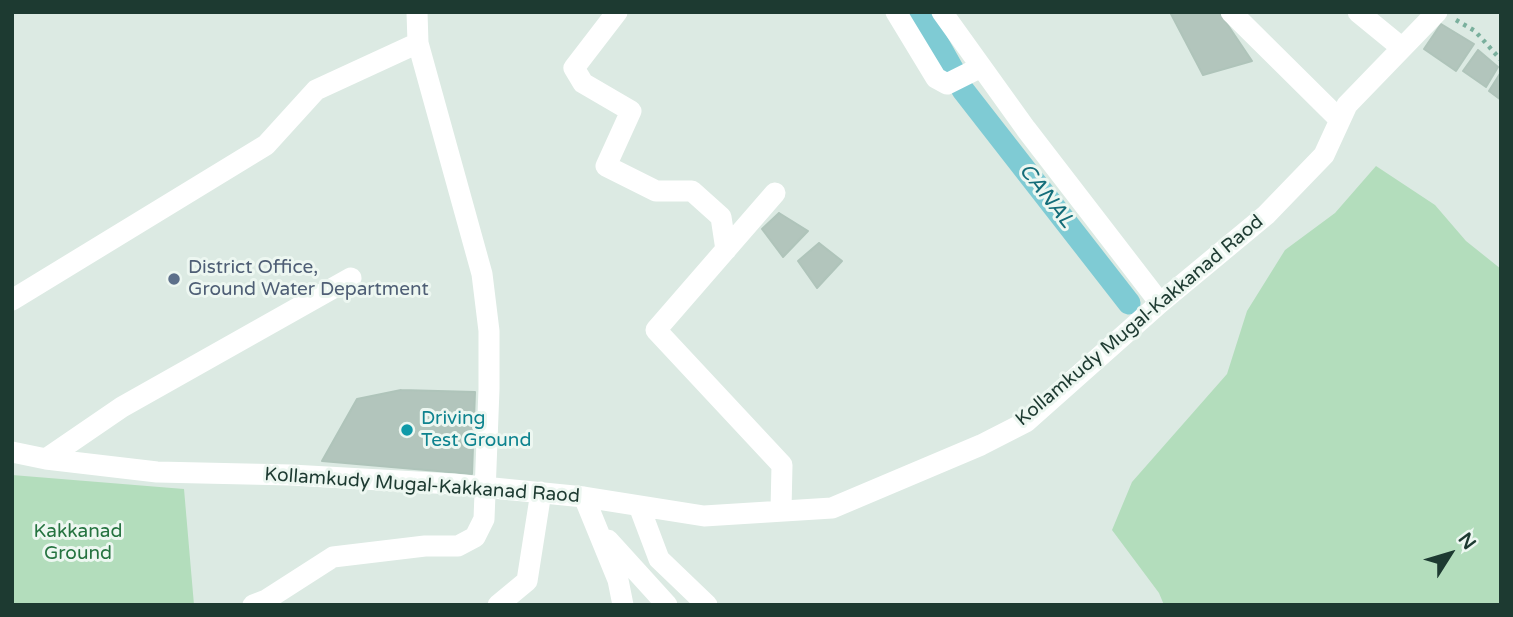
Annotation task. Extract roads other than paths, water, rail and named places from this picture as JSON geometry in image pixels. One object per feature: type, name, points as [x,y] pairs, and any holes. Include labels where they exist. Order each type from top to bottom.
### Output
[{"type":"street","points":[[253,605],[266,600],[332,557],[425,546],[458,546],[475,537],[484,519],[489,343],[482,274],[418,43],[417,12]]},
{"type":"street","points":[[617,12],[573,68],[583,83],[631,111],[606,166],[656,191],[692,191],[721,217],[726,250]]},
{"type":"street","points":[[896,12],[936,78],[947,84],[981,67]]},
{"type":"street","points":[[943,12],[1026,129],[1160,303]]},
{"type":"street","points":[[1231,12],[1340,120]]},
{"type":"street","points":[[1358,12],[1402,48]]},
{"type":"street","name":"Kollamkudy Mugal-Kakkanad Raod","points":[[12,452],[46,459],[157,472],[291,475],[541,492],[704,516],[832,508],[981,445],[1026,422],[1160,303],[1266,215],[1324,156],[1347,105],[1402,48],[1446,15]]},
{"type":"street","points":[[12,300],[266,145],[316,90],[418,43]]},
{"type":"street","points":[[775,193],[656,330],[782,465],[781,510]]},
{"type":"street","points":[[46,459],[122,407],[351,278]]},
{"type":"street","points":[[498,605],[527,581],[541,492]]},
{"type":"street","points":[[584,497],[618,580],[624,605]]},
{"type":"street","points":[[639,506],[659,559],[707,605]]},
{"type":"street","points":[[599,531],[667,605]]},
{"type":"waterway","name":"CANAL","points":[[920,12],[955,74]]},
{"type":"waterway","name":"CANAL","points":[[963,90],[1129,303]]},
{"type":"place","name":"District Office, Ground Water Department","points":[[174,279]]},
{"type":"place","name":"Driving Test Ground","points":[[407,430]]},
{"type":"park label","name":"Kakkanad Ground","points":[[78,543]]}]
